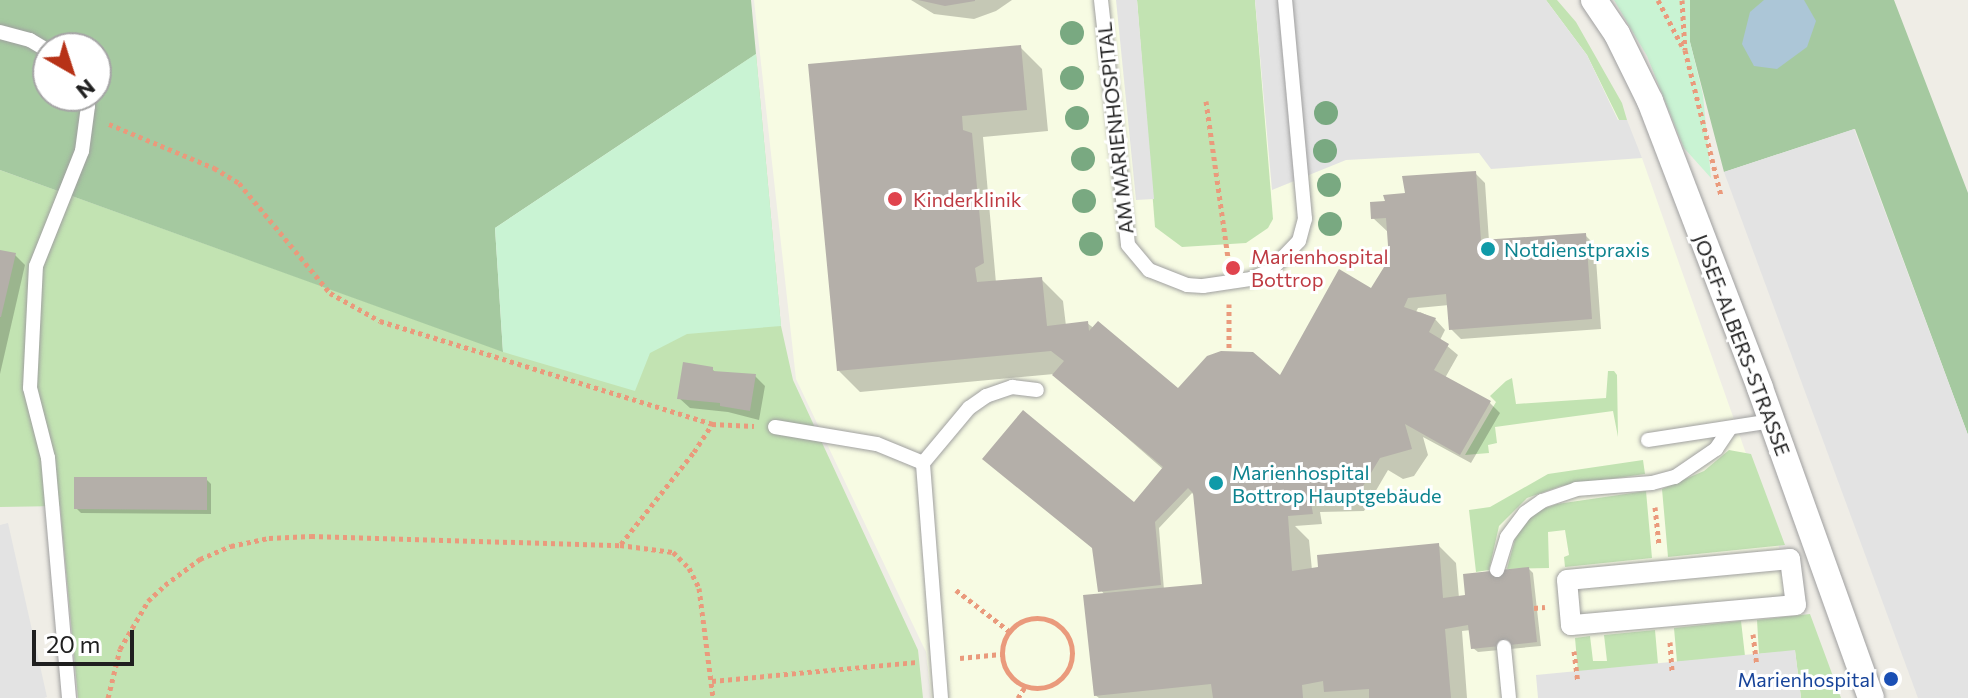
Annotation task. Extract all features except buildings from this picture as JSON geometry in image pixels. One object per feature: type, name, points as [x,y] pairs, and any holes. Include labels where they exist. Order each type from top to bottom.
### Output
[{"type":"street","name":"JOSEF-ALBERS-STRASSE","points":[[1594,0],[1617,34],[1650,101],[1772,421],[1871,698]]},
{"type":"street","points":[[1790,559],[1796,605],[1571,625],[1567,580],[1790,559]]},
{"type":"lane","name":"AM MARIENHOSPITAL","points":[[1101,0],[1128,245],[1137,260],[1160,276],[1187,285],[1229,283],[1271,270],[1288,256],[1299,241],[1305,219],[1285,0]]},
{"type":"lane","points":[[0,32],[32,41]]},
{"type":"lane","points":[[69,698],[48,458],[30,388],[36,266],[82,151],[86,112]]},
{"type":"lane","points":[[941,698],[923,463],[969,408],[986,396],[1012,387],[1037,390]]},
{"type":"lane","points":[[1648,440],[1772,421]]},
{"type":"lane","points":[[775,427],[877,444],[923,463]]},
{"type":"lane","points":[[1497,570],[1507,537],[1525,513],[1542,501],[1576,489],[1652,483],[1675,477],[1716,449],[1730,428]]},
{"type":"lane","points":[[1504,647],[1509,698]]},
{"type":"path","points":[[1658,0],[1685,50],[1682,0]]},
{"type":"path","points":[[1206,101],[1229,283],[1229,350]]},
{"type":"path","points":[[87,115],[214,168],[239,183],[330,293],[380,321],[712,424],[775,427]]},
{"type":"path","points":[[620,545],[694,452],[712,424]]},
{"type":"path","points":[[108,698],[120,649],[148,601],[200,559],[231,546],[269,538],[311,536],[620,545],[673,552],[689,568],[699,588],[713,698]]},
{"type":"path","points":[[929,564],[963,597],[1009,631]]},
{"type":"path","points":[[1044,618],[1060,626],[1072,647],[1069,668],[1062,678],[1049,686],[1025,687],[1005,669],[1001,654],[1009,631],[1020,622],[1044,618]]},
{"type":"path","points":[[712,681],[1001,654]]},
{"type":"path","points":[[1018,698],[1025,687]]},
{"type":"shaded area","name":"Marienhospital Bottrop","points":[[754,0],[1546,0],[1587,55],[1642,158],[1832,698],[931,698],[926,652],[796,379]]},
{"type":"shaded area","points":[[1116,0],[1137,0],[1154,199],[1136,200]]},
{"type":"shaded area","points":[[1255,0],[1546,0],[1587,55],[1618,120],[1627,120],[1642,158],[1491,169],[1479,153],[1346,160],[1272,190]]},
{"type":"shaded area","points":[[1854,129],[1968,435],[1968,698],[1918,698],[1724,172]]},
{"type":"shaded area","points":[[8,523],[47,697],[44,698],[0,698],[0,525]]},
{"type":"shaded area","points":[[1795,650],[1801,698],[1538,698],[1536,675]]},
{"type":"green space","points":[[0,0],[751,0],[756,54],[495,228],[503,352],[0,170]]},
{"type":"green space","points":[[1137,0],[1255,0],[1273,219],[1268,228],[1246,243],[1182,247],[1155,227]]},
{"type":"green space","points":[[1546,0],[1557,0],[1576,22],[1622,103],[1627,120],[1619,120],[1587,55]]},
{"type":"green space","points":[[1614,0],[1690,0],[1690,42],[1703,95],[1711,178],[1684,148],[1647,56]]},
{"type":"green space","points":[[1690,0],[1894,0],[1968,193],[1968,435],[1855,129],[1724,172],[1690,42]]},
{"type":"green space","points":[[756,54],[781,326],[793,380],[918,650],[923,698],[78,698],[60,506],[0,507],[0,170],[502,351],[696,95]]},
{"type":"green space","points":[[756,54],[781,326],[687,334],[650,353],[635,391],[503,352],[495,228]]},
{"type":"green space","points":[[1608,371],[1614,371],[1617,375],[1618,437],[1613,411],[1495,427],[1497,443],[1488,445],[1489,453],[1465,455],[1496,402],[1490,396],[1506,381],[1512,378],[1516,404],[1606,398]]},
{"type":"green space","points":[[1729,450],[1751,454],[1785,545],[1668,557],[1662,489],[1704,471]]},
{"type":"green space","points":[[1643,460],[1645,474],[1561,486],[1527,498],[1499,526],[1489,570],[1476,572],[1469,510],[1490,507],[1548,474]]},
{"type":"green space","points":[[1646,491],[1652,558],[1565,567],[1564,557],[1569,555],[1565,530],[1548,532],[1549,568],[1507,569],[1515,539],[1523,525],[1540,510],[1557,504]]},
{"type":"green space","points":[[1810,614],[1841,698],[1801,698],[1795,651],[1759,654],[1757,620]]},
{"type":"green space","points":[[1741,621],[1745,656],[1677,662],[1674,628]]},
{"type":"green space","points":[[1655,630],[1658,664],[1578,672],[1575,638],[1590,636],[1593,661],[1607,661],[1604,635]]},
{"type":"water","points":[[1764,0],[1804,0],[1816,21],[1807,47],[1777,69],[1754,66],[1742,44],[1750,12]]},
{"type":"place","name":"Kinderklinik","points":[[895,199]]},
{"type":"place","name":"Notdienstpraxis","points":[[1488,249]]},
{"type":"place","name":"Marienhospital Bottrop","points":[[1233,268]]},
{"type":"place","name":"Marienhospital Bottrop Hauptgebäude","points":[[1216,483]]},
{"type":"place","name":"Marienhospital","points":[[1891,679]]}]
